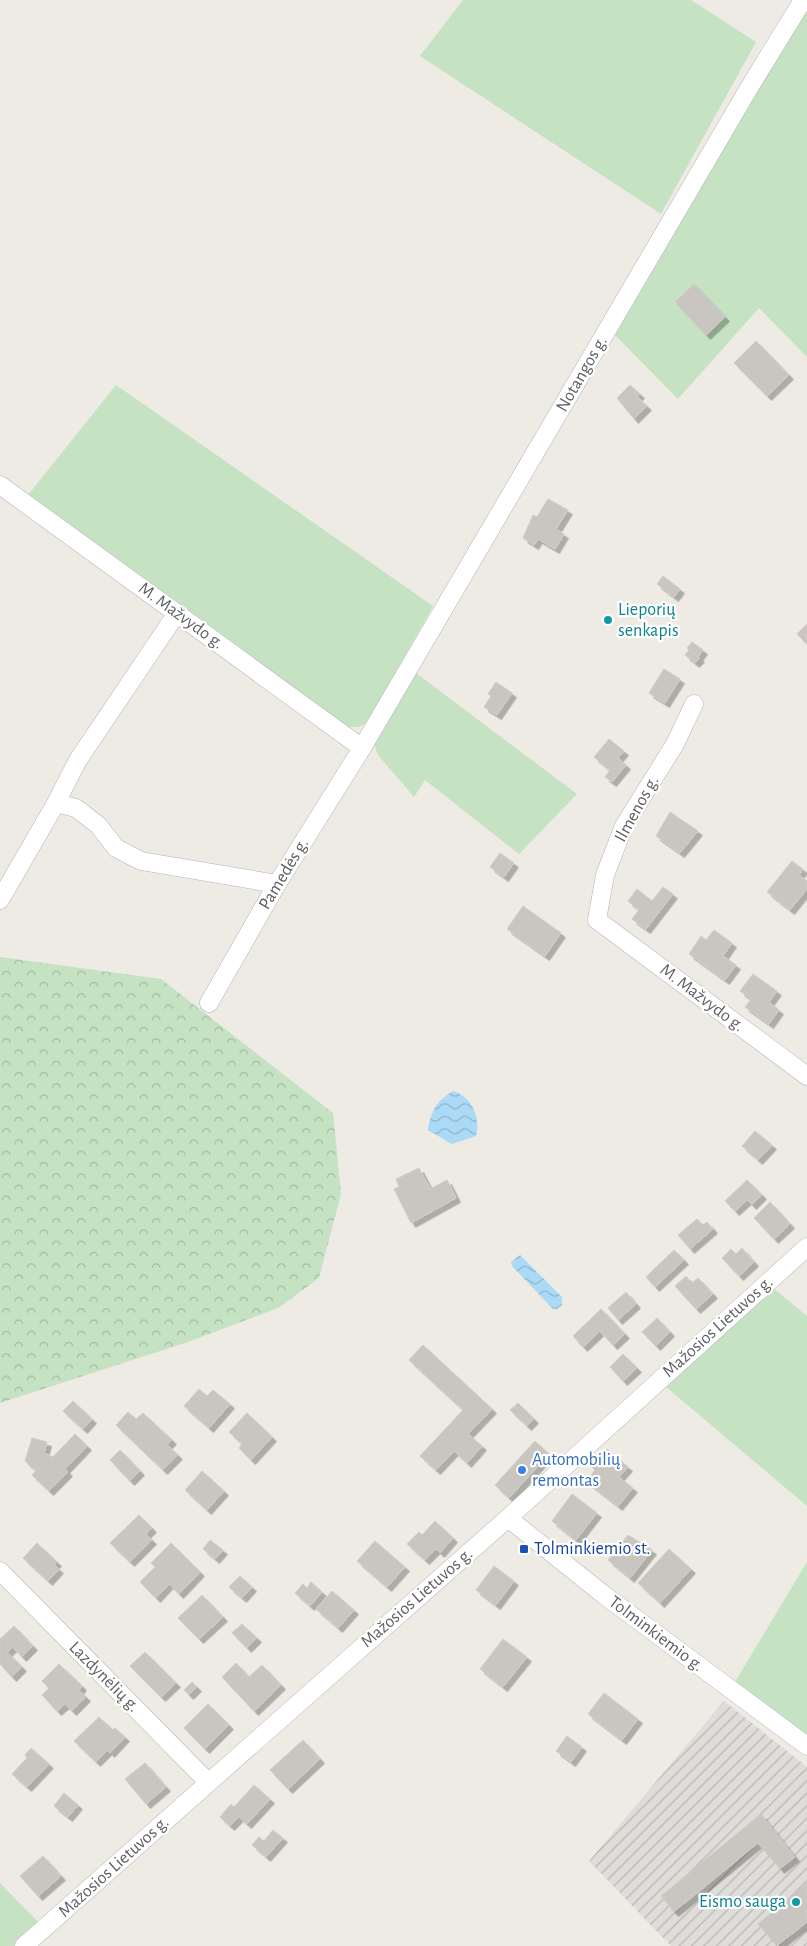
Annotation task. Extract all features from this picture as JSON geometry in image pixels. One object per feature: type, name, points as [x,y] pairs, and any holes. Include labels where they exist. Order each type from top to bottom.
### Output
[{"type":"street","name":"Notangos g.","points":[[362,748],[749,88],[803,0]]},
{"type":"street","name":"M. Mažvydo g.","points":[[0,486],[362,748]]},
{"type":"street","points":[[0,900],[56,803],[78,760],[176,613]]},
{"type":"street","name":"Ilmenos g.","points":[[597,920],[605,875],[624,826],[675,744],[694,704]]},
{"type":"street","name":"Pamedės g.","points":[[209,1003],[277,884],[362,748]]},
{"type":"street","points":[[56,803],[76,808],[98,825],[116,848],[142,861],[277,884]]},
{"type":"street","name":"M. Mažvydo g.","points":[[597,920],[807,1076]]},
{"type":"street","name":"Mažosios Lietuvos g.","points":[[24,1946],[508,1518],[807,1247]]},
{"type":"street","name":"Tolminkiemio g.","points":[[508,1518],[612,1600],[807,1746]]},
{"type":"street","name":"Lazdynėlių g.","points":[[0,1571],[208,1782]]},
{"type":"shaded area","points":[[724,1701],[807,1767],[807,1946],[671,1946],[589,1861]]},
{"type":"green space","points":[[463,0],[691,0],[756,42],[661,214],[420,56]]},
{"type":"green space","points":[[807,7],[807,357],[759,308],[678,399],[613,333]]},
{"type":"green space","points":[[116,385],[433,606],[367,723],[358,727],[344,727],[28,495]]},
{"type":"green space","points":[[412,670],[577,794],[519,854],[425,780],[414,797],[378,755],[374,744]]},
{"type":"green space","points":[[0,957],[161,979],[333,1113],[341,1194],[319,1278],[278,1308],[188,1342],[0,1403]]},
{"type":"green space","points":[[773,1288],[807,1316],[807,1506],[665,1386]]},
{"type":"green space","points":[[807,1562],[807,1738],[735,1682]]},
{"type":"green space","points":[[0,1883],[39,1923],[13,1946],[0,1946]]},
{"type":"water","points":[[453,1091],[465,1098],[474,1109],[477,1129],[476,1136],[452,1144],[428,1130],[435,1107]]},
{"type":"water","points":[[520,1255],[562,1297],[562,1305],[557,1309],[553,1309],[512,1266],[511,1262]]},
{"type":"building","points":[[694,284],[725,317],[706,335],[675,302]]},
{"type":"building","points":[[756,341],[789,375],[767,396],[734,363]]},
{"type":"building","points":[[630,385],[640,394],[637,397],[647,406],[634,419],[617,398]]},
{"type":"building","points":[[548,499],[568,510],[556,529],[564,534],[555,549],[538,539],[534,545],[523,538],[533,515],[537,517]]},
{"type":"building","points":[[663,576],[680,589],[674,597],[657,584]]},
{"type":"building","points":[[807,624],[807,644],[797,634]]},
{"type":"building","points":[[692,642],[703,650],[698,657],[687,648]]},
{"type":"building","points":[[689,650],[700,658],[695,663],[685,655]]},
{"type":"building","points":[[664,669],[680,679],[665,703],[649,693]]},
{"type":"building","points":[[496,682],[512,693],[497,715],[484,707],[491,696],[488,694]]},
{"type":"building","points":[[609,739],[624,751],[618,758],[626,765],[612,782],[605,777],[610,770],[594,757]]},
{"type":"building","points":[[670,812],[698,831],[680,853],[656,836]]},
{"type":"building","points":[[500,853],[514,863],[504,877],[490,867]]},
{"type":"building","points":[[792,861],[803,869],[799,875],[807,881],[807,889],[790,910],[767,892]]},
{"type":"building","points":[[663,887],[673,894],[646,929],[632,919],[639,910],[628,901],[637,889],[652,901]]},
{"type":"building","points":[[523,906],[561,933],[545,956],[507,929]]},
{"type":"building","points":[[714,930],[732,943],[723,956],[736,965],[725,980],[689,954],[701,936],[706,940]]},
{"type":"building","points":[[753,974],[777,991],[769,1002],[779,1010],[769,1024],[745,1007],[751,999],[740,991]]},
{"type":"building","points":[[755,1131],[772,1145],[758,1160],[742,1146]]},
{"type":"building","points":[[419,1168],[430,1189],[447,1180],[456,1198],[411,1223],[394,1189],[399,1187],[396,1179]]},
{"type":"building","points":[[747,1180],[762,1195],[752,1205],[747,1200],[735,1211],[725,1201]]},
{"type":"building","points":[[770,1202],[790,1224],[774,1239],[754,1218]]},
{"type":"building","points":[[697,1219],[703,1225],[707,1222],[713,1229],[690,1249],[678,1235]]},
{"type":"building","points":[[742,1248],[754,1262],[739,1276],[722,1258],[731,1249],[736,1254]]},
{"type":"building","points":[[674,1250],[684,1260],[655,1287],[646,1277]]},
{"type":"building","points":[[686,1276],[692,1283],[698,1278],[713,1294],[696,1309],[675,1286]]},
{"type":"building","points":[[626,1292],[636,1304],[618,1320],[608,1308]]},
{"type":"building","points":[[601,1309],[625,1334],[613,1345],[600,1331],[583,1347],[573,1336]]},
{"type":"building","points":[[657,1318],[670,1332],[656,1346],[642,1332]]},
{"type":"building","points":[[423,1345],[492,1409],[468,1434],[482,1446],[467,1463],[454,1451],[436,1470],[420,1456],[463,1410],[409,1360]]},
{"type":"building","points":[[623,1354],[637,1368],[623,1381],[610,1367]]},
{"type":"building","points":[[199,1389],[207,1396],[213,1390],[230,1404],[209,1428],[184,1406]]},
{"type":"building","points":[[73,1401],[92,1419],[83,1429],[63,1411]]},
{"type":"building","points":[[518,1403],[534,1419],[527,1426],[510,1410]]},
{"type":"building","points":[[128,1412],[136,1419],[143,1413],[172,1440],[167,1445],[178,1455],[163,1470],[116,1425]]},
{"type":"building","points":[[247,1413],[272,1437],[251,1460],[239,1448],[242,1444],[229,1432]]},
{"type":"building","points":[[75,1434],[87,1446],[65,1469],[68,1472],[49,1491],[32,1475],[36,1471],[25,1461],[32,1438],[47,1442],[44,1453],[53,1457]]},
{"type":"building","name":"Automobilių remontas","points":[[535,1441],[549,1454],[509,1498],[495,1485]]},
{"type":"building","points":[[607,1449],[628,1467],[619,1477],[633,1488],[618,1506],[586,1481],[595,1470],[592,1467]]},
{"type":"building","points":[[120,1450],[140,1471],[130,1481],[110,1460]]},
{"type":"building","points":[[202,1471],[224,1491],[207,1510],[185,1490]]},
{"type":"building","points":[[572,1494],[597,1513],[576,1540],[552,1521]]},
{"type":"building","points":[[139,1515],[152,1528],[146,1534],[152,1540],[130,1562],[110,1543]]},
{"type":"building","points":[[435,1521],[453,1538],[440,1553],[436,1549],[425,1560],[407,1544],[419,1532],[422,1535]]},
{"type":"building","points":[[628,1535],[652,1550],[630,1578],[608,1560]]},
{"type":"building","points":[[210,1540],[223,1550],[215,1559],[203,1549]]},
{"type":"building","points":[[375,1541],[405,1567],[387,1587],[357,1561]]},
{"type":"building","points":[[37,1543],[57,1562],[54,1565],[59,1569],[48,1581],[23,1558]]},
{"type":"building","points":[[171,1543],[200,1572],[179,1594],[169,1584],[156,1598],[140,1582],[155,1567],[151,1563]]},
{"type":"building","points":[[669,1549],[691,1569],[660,1603],[638,1583]]},
{"type":"building","points":[[494,1566],[514,1581],[496,1605],[476,1590]]},
{"type":"building","points":[[240,1576],[252,1587],[242,1598],[229,1587]]},
{"type":"building","points":[[311,1582],[322,1592],[310,1606],[295,1593],[303,1584],[307,1588]]},
{"type":"building","points":[[332,1591],[354,1610],[338,1628],[316,1609]]},
{"type":"building","points":[[202,1595],[223,1617],[199,1639],[178,1618]]},
{"type":"building","points":[[242,1624],[257,1638],[247,1648],[232,1633]]},
{"type":"building","points":[[14,1626],[33,1646],[22,1657],[13,1647],[7,1652],[22,1667],[12,1677],[0,1664],[0,1639]]},
{"type":"building","points":[[503,1639],[527,1657],[503,1687],[480,1669]]},
{"type":"building","points":[[145,1652],[176,1683],[161,1697],[130,1666]]},
{"type":"building","points":[[236,1663],[249,1677],[262,1665],[281,1685],[254,1711],[222,1677]]},
{"type":"building","points":[[59,1664],[82,1686],[79,1690],[86,1697],[72,1711],[65,1704],[57,1711],[42,1695],[49,1688],[42,1681]]},
{"type":"building","points":[[192,1682],[197,1687],[189,1695],[184,1690]]},
{"type":"building","points":[[604,1693],[638,1719],[622,1740],[588,1714]]},
{"type":"building","points":[[208,1704],[229,1725],[205,1749],[184,1728]]},
{"type":"building","points":[[99,1717],[113,1730],[115,1728],[125,1737],[110,1753],[108,1750],[96,1762],[74,1741]]},
{"type":"building","points":[[567,1736],[582,1747],[571,1762],[556,1751]]},
{"type":"building","points":[[303,1740],[320,1759],[288,1789],[270,1770]]},
{"type":"building","points":[[31,1748],[49,1764],[27,1787],[12,1774],[27,1758],[25,1755]]},
{"type":"building","points":[[145,1763],[166,1787],[146,1804],[125,1779]]},
{"type":"building","points":[[254,1785],[270,1799],[247,1824],[239,1817],[230,1826],[220,1817],[231,1804],[234,1807]]},
{"type":"building","points":[[64,1793],[78,1805],[68,1817],[54,1806]]},
{"type":"building","points":[[761,1814],[795,1857],[780,1869],[758,1843],[674,1912],[661,1896]]},
{"type":"building","points":[[273,1830],[283,1838],[266,1857],[252,1845],[259,1837],[264,1841]]},
{"type":"building","points":[[43,1856],[61,1876],[38,1896],[20,1876]]},
{"type":"building","name":"Eismo sauga","points":[[807,1883],[807,1922],[777,1946],[758,1924]]},
{"type":"place","name":"Lieporių senkapis","points":[[608,620]]},
{"type":"place","name":"Automobilių remontas","points":[[522,1470]]},
{"type":"place","name":"Tolminkiemio st.","points":[[524,1549]]},
{"type":"place","name":"Eismo sauga","points":[[796,1902]]}]
